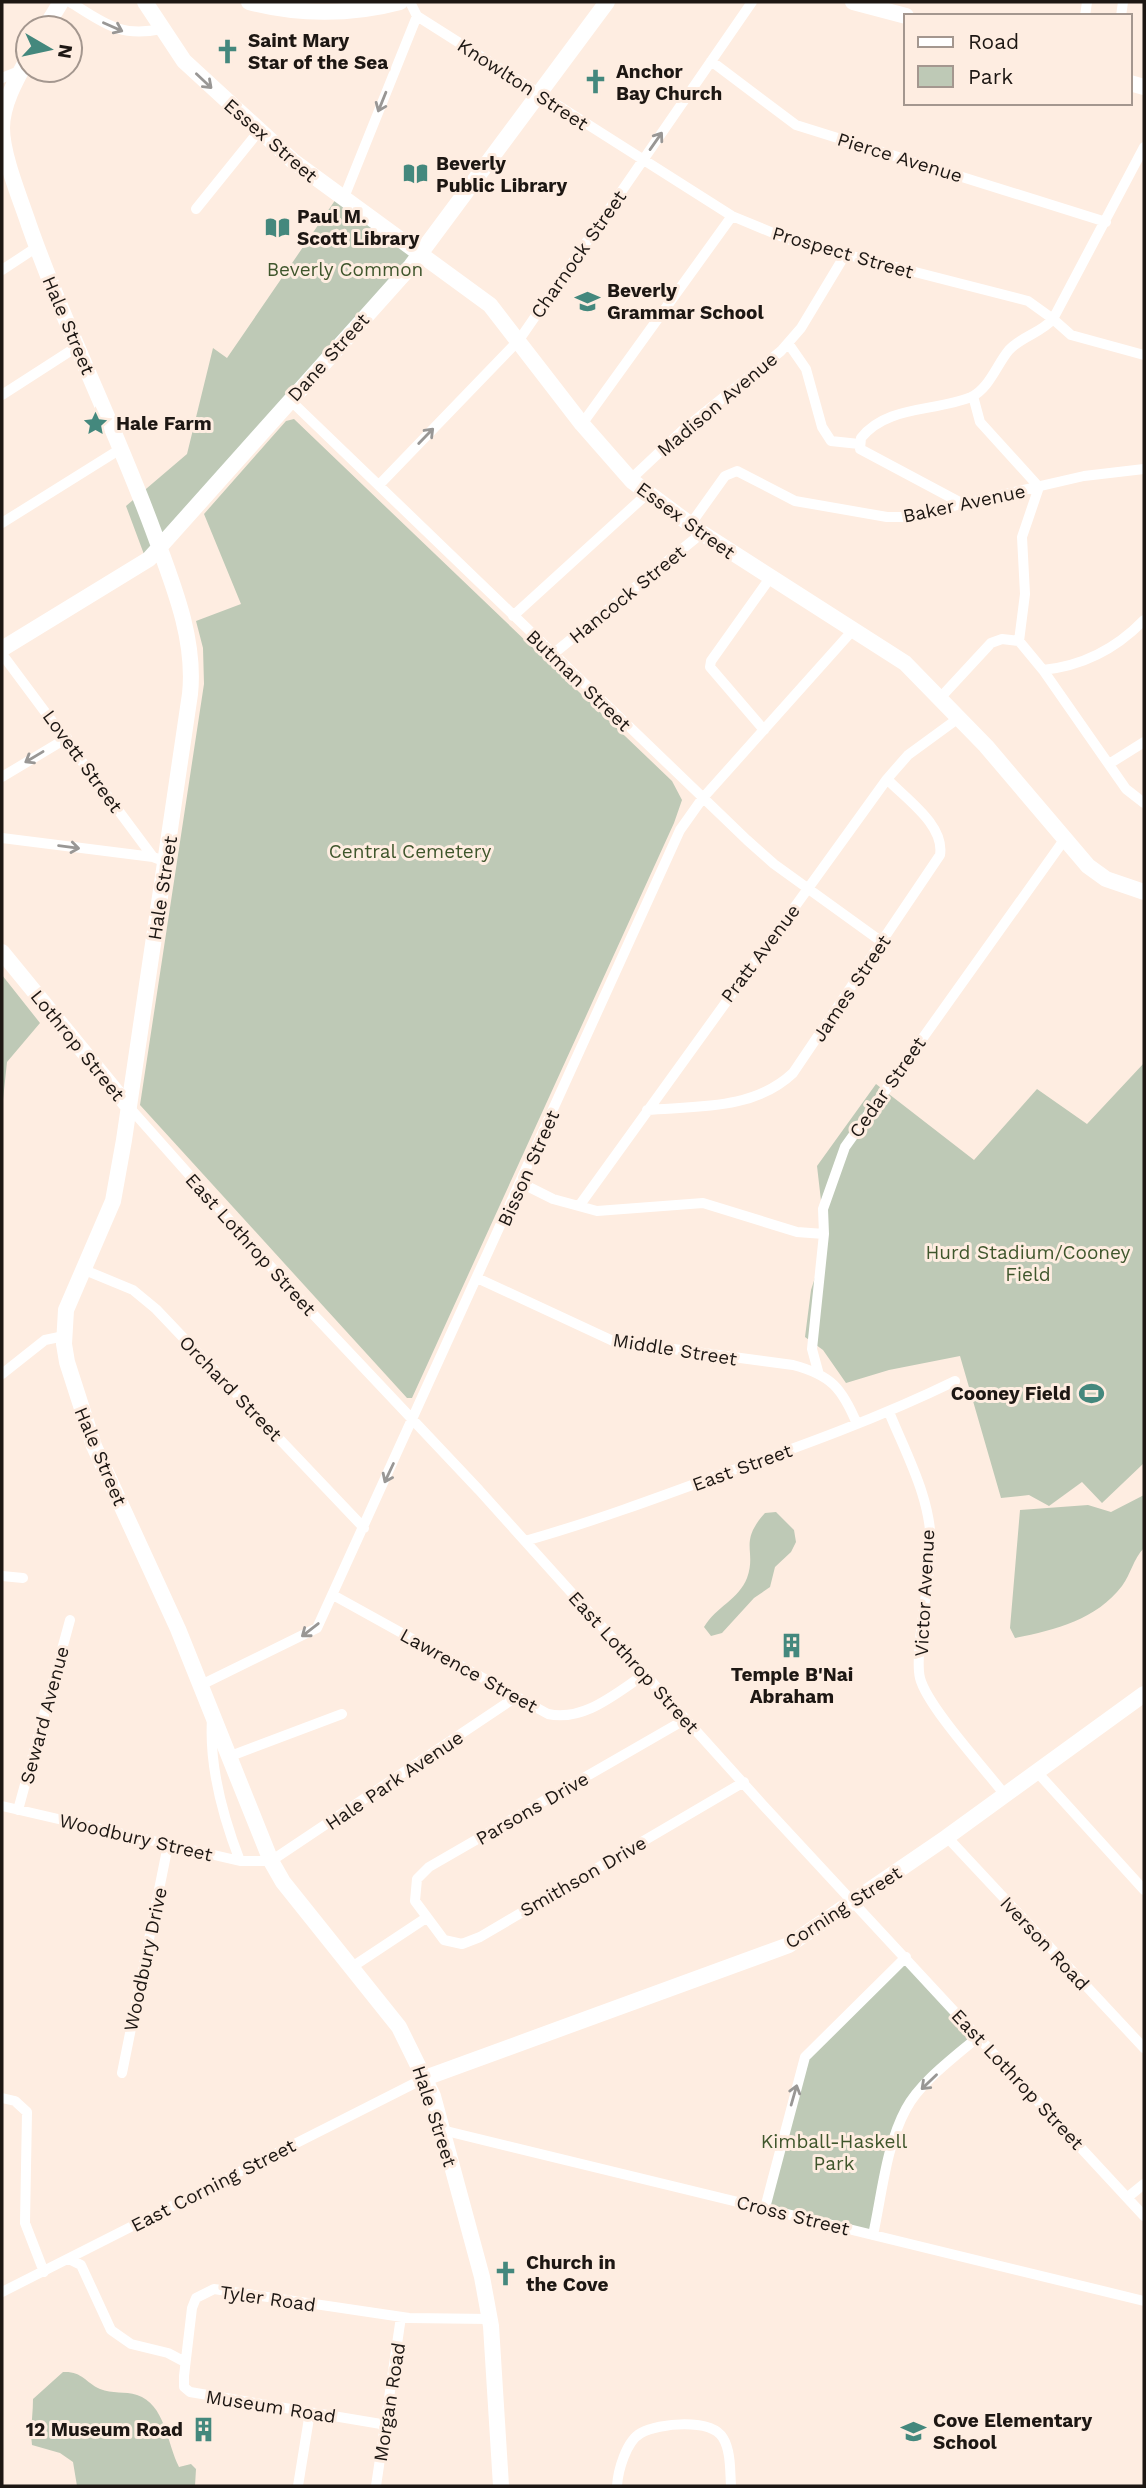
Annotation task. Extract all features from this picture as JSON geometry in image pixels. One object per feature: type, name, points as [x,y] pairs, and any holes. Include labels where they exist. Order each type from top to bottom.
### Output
[{"type":"main road","name":"Essex Street","points":[[145,2],[184,61],[259,131],[343,200],[481,296],[519,340],[582,424],[631,480],[696,529],[905,663],[960,717],[1088,866],[1106,879],[1144,892]]},
{"type":"main road","points":[[249,2],[322,11],[359,10],[400,2]]},
{"type":"main road","points":[[853,2],[884,5],[904,15]]},
{"type":"main road","name":"Dane Street","points":[[2,652],[137,569],[160,548],[420,254],[603,4]]},
{"type":"main road","name":"Hale Street","points":[[16,84],[7,104],[2,129],[37,247],[122,448],[160,548],[182,616],[192,663],[160,860],[113,1201],[66,1310],[64,1336],[74,1390],[88,1430],[201,1685],[271,1861],[283,1882],[399,2027],[425,2078],[442,2130],[490,2319],[501,2486]]},
{"type":"main road","name":"Lothrop Street","points":[[2,952],[127,1105]]},
{"type":"main road","name":"Corning Street","points":[[425,2078],[772,1952],[810,1931],[947,1837],[1144,1694]]},
{"type":"street","points":[[70,2],[121,31],[144,33],[161,29]]},
{"type":"street","points":[[343,200],[417,16],[410,2]]},
{"type":"street","name":"Charnock Street","points":[[379,485],[519,340],[752,2]]},
{"type":"street","name":"Knowlton Street","points":[[417,16],[643,161]]},
{"type":"street","name":"Pierce Avenue","points":[[711,61],[796,125],[1105,222]]},
{"type":"street","points":[[196,209],[259,131]]},
{"type":"street","points":[[964,505],[860,449],[859,444],[866,432],[876,424],[913,409],[973,396],[983,388],[1013,347],[1053,319],[1144,147]]},
{"type":"street","name":"Prospect Street","points":[[643,161],[732,216],[790,240],[1028,301],[1071,335],[1144,355]]},
{"type":"street","points":[[582,424],[732,216]]},
{"type":"street","points":[[2,270],[37,247]]},
{"type":"street","name":"Madison Avenue","points":[[631,480],[683,430],[767,366],[820,301],[845,255]]},
{"type":"street","points":[[788,343],[806,369],[822,427],[831,440],[859,444]]},
{"type":"street","points":[[2,395],[78,346]]},
{"type":"street","points":[[973,396],[980,422],[1039,487],[1022,537],[1025,594],[1019,641]]},
{"type":"street","name":"Butman Street","points":[[289,400],[702,799],[774,864],[882,942]]},
{"type":"street","points":[[2,523],[122,448]]},
{"type":"street","name":"Baker Avenue","points":[[696,529],[725,476],[737,471],[795,501],[887,517],[905,517],[1113,471],[1144,469]]},
{"type":"street","points":[[513,616],[647,494]]},
{"type":"street","name":"Hancock Street","points":[[553,654],[696,529]]},
{"type":"street","points":[[764,730],[710,667],[711,660],[770,578]]},
{"type":"street","points":[[1042,670],[1074,666],[1090,659],[1130,635],[1144,620]]},
{"type":"street","name":"Bisson Street","points":[[201,1685],[317,1628],[680,830],[702,799],[853,630]]},
{"type":"street","points":[[941,697],[991,643],[1002,639],[1019,641],[1126,789],[1144,803]]},
{"type":"street","name":"Lovett Street","points":[[2,652],[160,860]]},
{"type":"street","name":"Pratt Avenue","points":[[579,1206],[887,779],[908,755],[960,717]]},
{"type":"street","points":[[2,777],[67,738]]},
{"type":"street","points":[[1109,764],[1144,742]]},
{"type":"street","name":"James Street","points":[[648,1110],[751,1099],[780,1086],[793,1073],[940,855],[942,844],[936,829],[887,779]]},
{"type":"street","points":[[2,838],[160,860]]},
{"type":"street","name":"Cedar Street","points":[[818,1371],[812,1349],[826,1195],[845,1147],[1064,840]]},
{"type":"street","name":"East Lothrop Street","points":[[127,1105],[312,1313],[414,1419],[1144,2216]]},
{"type":"street","points":[[521,1183],[553,1199],[579,1206],[615,1212],[703,1203],[809,1235],[824,1234]]},
{"type":"street","name":"Orchard Street","points":[[82,1269],[133,1290],[156,1309],[364,1528]]},
{"type":"street","name":"Middle Street","points":[[477,1279],[613,1340],[793,1365],[818,1371]]},
{"type":"street","points":[[2,1374],[45,1340],[64,1336]]},
{"type":"street","points":[[818,1371],[834,1383],[858,1424]]},
{"type":"street","name":"East Street","points":[[525,1541],[579,1526],[858,1424],[955,1381]]},
{"type":"street","name":"Victor Avenue","points":[[888,1412],[922,1489],[928,1519],[931,1546],[920,1677],[947,1722],[1005,1795]]},
{"type":"street","points":[[2,1576],[23,1578]]},
{"type":"street","name":"Lawrence Street","points":[[333,1595],[548,1714],[574,1716],[612,1696],[645,1674]]},
{"type":"street","name":"Seward Avenue","points":[[18,1810],[70,1620]]},
{"type":"street","name":"Hale Park Avenue","points":[[271,1861],[516,1697]]},
{"type":"street","points":[[228,1758],[342,1714]]},
{"type":"street","name":"Hale Street","points":[[212,1716],[210,1744],[231,1839],[240,1861]]},
{"type":"street","name":"Parsons Drive","points":[[426,1918],[415,1901],[414,1890],[417,1879],[429,1867],[686,1719]]},
{"type":"street","points":[[1037,1772],[1144,1889]]},
{"type":"street","name":"Smithson Drive","points":[[426,1918],[444,1940],[453,1944],[480,1937],[744,1782]]},
{"type":"street","name":"Woodbury Street","points":[[2,1806],[240,1861],[271,1861]]},
{"type":"street","name":"Iverson Road","points":[[947,1837],[1144,2048]]},
{"type":"street","name":"Woodbury Drive","points":[[122,2073],[168,1845]]},
{"type":"street","points":[[352,1968],[426,1918]]},
{"type":"street","points":[[765,2208],[805,2057],[906,1956]]},
{"type":"street","points":[[873,2235],[889,2160],[907,2107],[921,2090],[979,2036]]},
{"type":"street","name":"East Corning Street","points":[[2,2292],[425,2078]]},
{"type":"street","points":[[2,2098],[15,2101],[27,2112],[25,2223],[44,2272]]},
{"type":"street","name":"Cross Street","points":[[442,2130],[1144,2301]]},
{"type":"street","points":[[1128,2197],[1144,2184]]},
{"type":"street","points":[[69,2259],[81,2265],[111,2330],[119,2339],[186,2362]]},
{"type":"street","name":"Tyler Road","points":[[186,2362],[192,2308],[196,2298],[214,2289],[401,2317],[490,2319]]},
{"type":"street","name":"Morgan Road","points":[[376,2486],[401,2317]]},
{"type":"street","name":"Museum Road","points":[[186,2362],[184,2387],[190,2392],[380,2424],[384,2427]]},
{"type":"street","points":[[298,2486],[310,2412]]},
{"type":"street","points":[[617,2486],[630,2443],[640,2433],[681,2423],[714,2429],[723,2438],[729,2458],[731,2486]]},
{"type":"green space","name":"Beverly Common","points":[[338,196],[417,258],[145,557],[126,506],[187,454],[213,348],[227,358]]},
{"type":"green space","name":"Central Cemetery","points":[[294,419],[672,781],[682,800],[674,823],[412,1398],[407,1398],[140,1105],[204,684],[203,648],[196,621],[241,604],[204,514],[286,421]]},
{"type":"green space","points":[[2,975],[40,1023],[7,1062],[2,1109]]},
{"type":"green space","name":"Hurd Stadium/Cooney Field","points":[[1144,1063],[1144,1463],[1102,1503],[1082,1482],[1049,1506],[1029,1495],[1001,1498],[960,1356],[889,1370],[846,1383],[823,1350],[805,1337],[811,1290],[826,1244],[817,1166],[876,1084],[974,1160],[1037,1089],[1087,1124]]},
{"type":"green space","points":[[1144,1495],[1144,1548],[1112,1598],[1074,1622],[1015,1638],[1010,1628],[1020,1510],[1088,1505],[1111,1512]]},
{"type":"green space","points":[[776,1512],[794,1530],[796,1542],[791,1552],[775,1567],[770,1587],[754,1598],[722,1633],[711,1636],[704,1627],[739,1592],[747,1578],[752,1532],[765,1513]]},
{"type":"green space","name":"Kimball-Haskell Park","points":[[900,1959],[979,2036],[921,2090],[901,2123],[873,2235],[765,2208],[805,2057]]},
{"type":"green space","points":[[63,2372],[79,2375],[105,2391],[137,2395],[146,2400],[154,2407],[164,2425],[179,2467],[191,2464],[196,2469],[195,2486],[77,2486],[73,2462],[60,2453],[32,2445],[33,2399]]},
{"type":"place","name":"Saint Mary Star of the Sea","points":[[228,51]]},
{"type":"place","name":"Anchor Bay Church","points":[[596,82]]},
{"type":"place","name":"Beverly Public Library","points":[[416,174]]},
{"type":"place","name":"Paul M. Scott Library","points":[[277,227]]},
{"type":"place","name":"Beverly Grammar School","points":[[587,301]]},
{"type":"place","name":"Hale Farm","points":[[96,423]]},
{"type":"place","name":"Cooney Field","points":[[1091,1393]]},
{"type":"place","name":"Temple B'Nai Abraham","points":[[792,1646]]},
{"type":"place","name":"Church in the Cove","points":[[506,2273]]},
{"type":"place","name":"12 Museum Road","points":[[203,2429]]},
{"type":"place","name":"Cove Elementary School","points":[[913,2431]]}]
